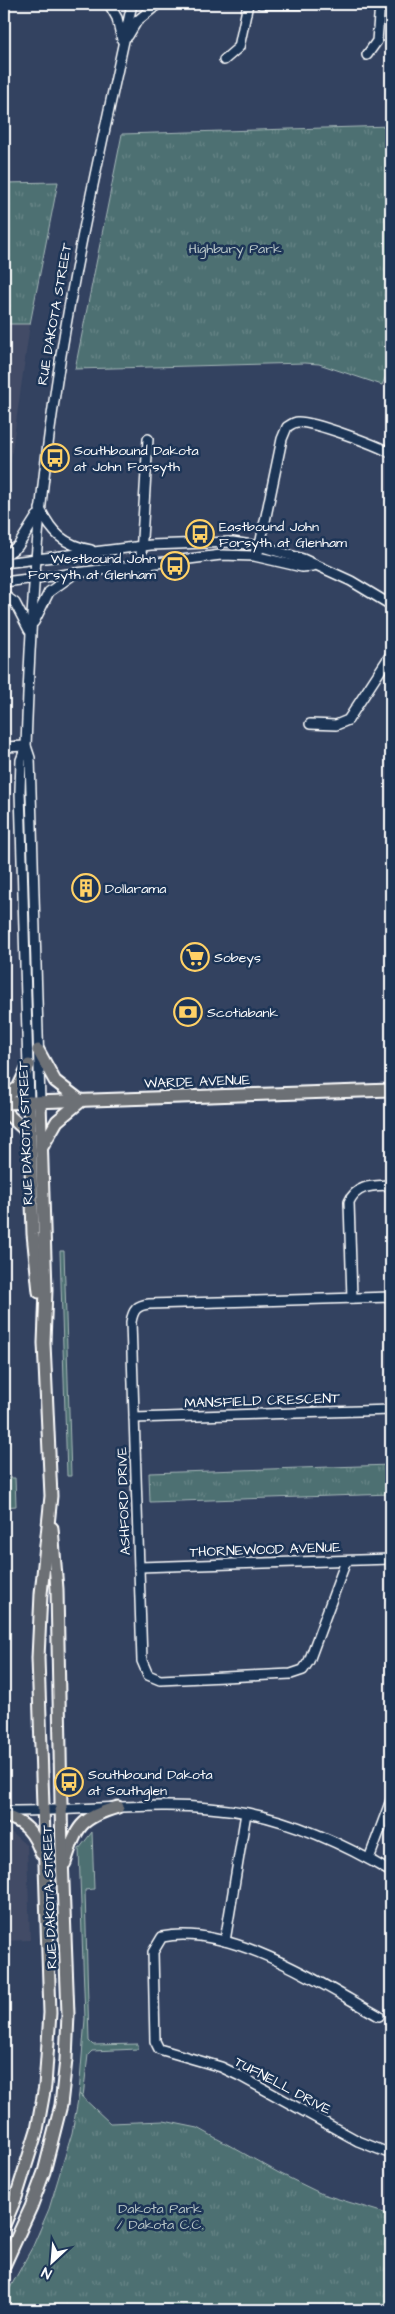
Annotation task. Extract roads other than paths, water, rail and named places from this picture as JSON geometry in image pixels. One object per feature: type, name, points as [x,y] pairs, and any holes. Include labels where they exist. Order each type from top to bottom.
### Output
[{"type":"main road","points":[[38,1050],[55,1081],[81,1101],[57,1121],[41,1150]]},
{"type":"main road","points":[[4,1097],[18,1088],[29,1065]]},
{"type":"main road","name":"WARDE AVENUE","points":[[4,1103],[391,1090]]},
{"type":"main road","name":"RUE DAKOTA STREET","points":[[35,1102],[30,1140],[33,1234],[44,1329]]},
{"type":"main road","name":"RUE DAKOTA STREET","points":[[4,2266],[42,2179],[61,2105],[68,2022],[62,1872],[57,1590],[55,1546],[50,1517],[44,1329],[46,1290],[41,1150],[35,1102]]},
{"type":"main road","points":[[4,1111],[24,1129],[30,1140]]},
{"type":"main road","name":"RUE DAKOTA STREET","points":[[4,2225],[28,2160],[45,2086],[50,2013],[38,1658],[41,1594],[50,1517]]},
{"type":"main road","points":[[62,1872],[80,1826],[92,1816],[118,1807]]},
{"type":"main road","points":[[4,1816],[16,1820],[34,1834],[45,1864]]},
{"type":"street","points":[[109,4],[117,18],[123,45]]},
{"type":"street","name":"RUE DAKOTA STREET","points":[[35,1102],[29,1065],[20,791],[22,760],[26,746],[33,578],[40,509],[68,316],[132,4]]},
{"type":"street","points":[[123,45],[138,21],[158,4]]},
{"type":"street","points":[[224,60],[239,47],[248,4]]},
{"type":"street","points":[[261,4],[305,4]]},
{"type":"street","points":[[367,55],[377,41],[380,4]]},
{"type":"street","points":[[257,557],[282,440],[287,427],[298,422],[310,425],[359,440],[391,453]]},
{"type":"street","points":[[141,550],[148,439]]},
{"type":"street","points":[[40,509],[52,531],[60,539],[69,544],[98,551]]},
{"type":"street","points":[[4,556],[22,541],[40,509]]},
{"type":"street","points":[[4,563],[98,551],[141,550],[199,541],[232,542],[259,546],[303,559],[313,566],[351,581],[391,605]]},
{"type":"street","points":[[4,582],[222,555],[257,557],[302,567],[313,566]]},
{"type":"street","points":[[30,634],[39,607],[49,592],[78,572]]},
{"type":"street","points":[[4,595],[15,603],[30,634]]},
{"type":"street","points":[[310,724],[336,726],[348,720],[391,654]]},
{"type":"street","points":[[4,747],[26,746]]},
{"type":"street","name":"RUE DAKOTA STREET","points":[[26,746],[30,758],[38,1050],[35,1102]]},
{"type":"street","points":[[352,1298],[349,1202],[354,1192],[361,1188],[391,1185]]},
{"type":"street","name":"ASHFORD DRIVE","points":[[346,1561],[309,1661],[303,1670],[291,1674],[160,1680],[148,1675],[142,1661],[131,1322],[133,1311],[149,1304],[391,1297]]},
{"type":"street","name":"MANSFIELD CRESCENT","points":[[134,1418],[391,1410]]},
{"type":"street","name":"THORNEWOOD AVENUE","points":[[139,1567],[391,1559]]},
{"type":"street","points":[[369,1859],[391,1800]]},
{"type":"street","points":[[4,1811],[174,1806],[246,1813],[303,1829],[369,1859],[391,1872]]},
{"type":"street","points":[[225,1941],[246,1813]]},
{"type":"street","name":"TUFNELL DRIVE","points":[[379,2016],[280,1961],[225,1941],[172,1935],[162,1937],[158,1941],[152,1956],[156,2046],[166,2053],[197,2060],[240,2076],[358,2141],[391,2154]]},
{"type":"place","name":"Southbound Dakota at John Forsyth","points":[[55,458]]},
{"type":"place","name":"Eastbound John Forsyth at Glenham","points":[[200,534]]},
{"type":"place","name":"Westbound John Forsyth at Glenham","points":[[175,566]]},
{"type":"place","name":"Dollarama","points":[[86,888]]},
{"type":"place","name":"Sobeys","points":[[195,957]]},
{"type":"place","name":"Scotiabank","points":[[188,1012]]},
{"type":"place","name":"Southbound Dakota at Southglen","points":[[69,1782]]},
{"type":"park label","name":"Highbury Park","points":[[235,248]]},
{"type":"park label","name":"Dakota Park / Dakota C.C.","points":[[160,2216]]}]
